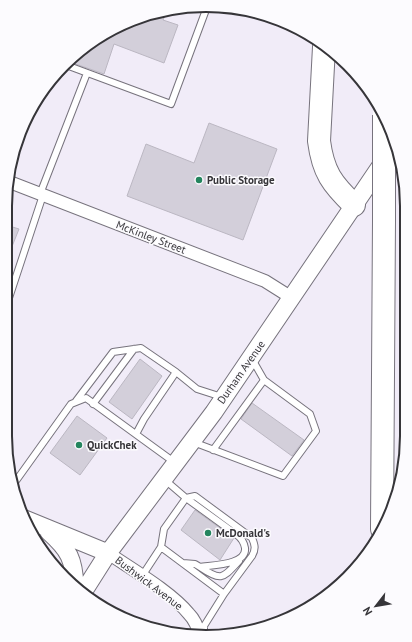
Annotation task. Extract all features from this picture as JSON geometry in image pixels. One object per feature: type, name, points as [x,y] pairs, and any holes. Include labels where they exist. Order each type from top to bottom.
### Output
[{"type":"highway","points":[[324,52],[319,141],[320,153],[325,167],[337,189],[354,206]]},
{"type":"highway","points":[[382,517],[384,130]]},
{"type":"main road","name":"Durham Avenue","points":[[86,588],[108,553],[224,397],[391,150]]},
{"type":"main road","points":[[32,522],[108,553]]},
{"type":"main road","points":[[43,526],[63,545],[74,566],[75,579]]},
{"type":"street","name":"McKinley Street","points":[[14,183],[265,281],[292,298]]},
{"type":"street","name":"Bushwick Avenue","points":[[108,553],[176,601],[190,614],[198,630]]},
{"type":"lane","points":[[71,67],[171,104],[205,12]]},
{"type":"lane","points":[[12,288],[42,194],[87,73]]},
{"type":"lane","points":[[76,401],[112,352],[140,348],[176,372],[197,389],[224,397]]},
{"type":"lane","points":[[93,404],[134,349]]},
{"type":"lane","points":[[192,442],[283,476],[316,431],[310,414],[264,380],[251,358]]},
{"type":"lane","points":[[136,434],[144,419],[176,372]]},
{"type":"lane","points":[[214,450],[264,380]]},
{"type":"lane","points":[[17,479],[71,404],[86,398],[175,463]]},
{"type":"lane","points":[[164,479],[186,498],[242,539],[245,545],[243,557],[230,572],[223,576],[214,576],[195,564],[183,563]]},
{"type":"lane","points":[[142,576],[161,547],[164,529],[186,498],[195,496],[200,499],[252,538],[255,544],[255,550],[252,556],[224,594],[204,626],[204,630]]},
{"type":"lane","points":[[161,547],[224,594]]},
{"type":"lane","points":[[200,567],[233,562],[243,557]]},
{"type":"building","points":[[164,17],[163,20],[178,25],[164,63],[114,44],[104,74],[74,64],[88,52],[109,38],[144,22]]},
{"type":"building","name":"Public Storage","points":[[209,123],[277,149],[243,240],[127,196],[146,144],[194,163]]},
{"type":"building","points":[[12,227],[19,229],[12,246]]},
{"type":"building","name":"QuickChek","points":[[140,359],[162,376],[132,419],[109,402]]},
{"type":"building","points":[[252,403],[304,440],[292,456],[241,419]]},
{"type":"building","name":"QuickChek","points":[[77,416],[107,438],[80,475],[50,453]]},
{"type":"building","name":"McDonald's","points":[[195,510],[234,538],[220,560],[181,530]]},
{"type":"place","name":"Public Storage","points":[[199,180]]},
{"type":"place","name":"QuickChek","points":[[79,445]]},
{"type":"place","name":"McDonald's","points":[[208,533]]}]
